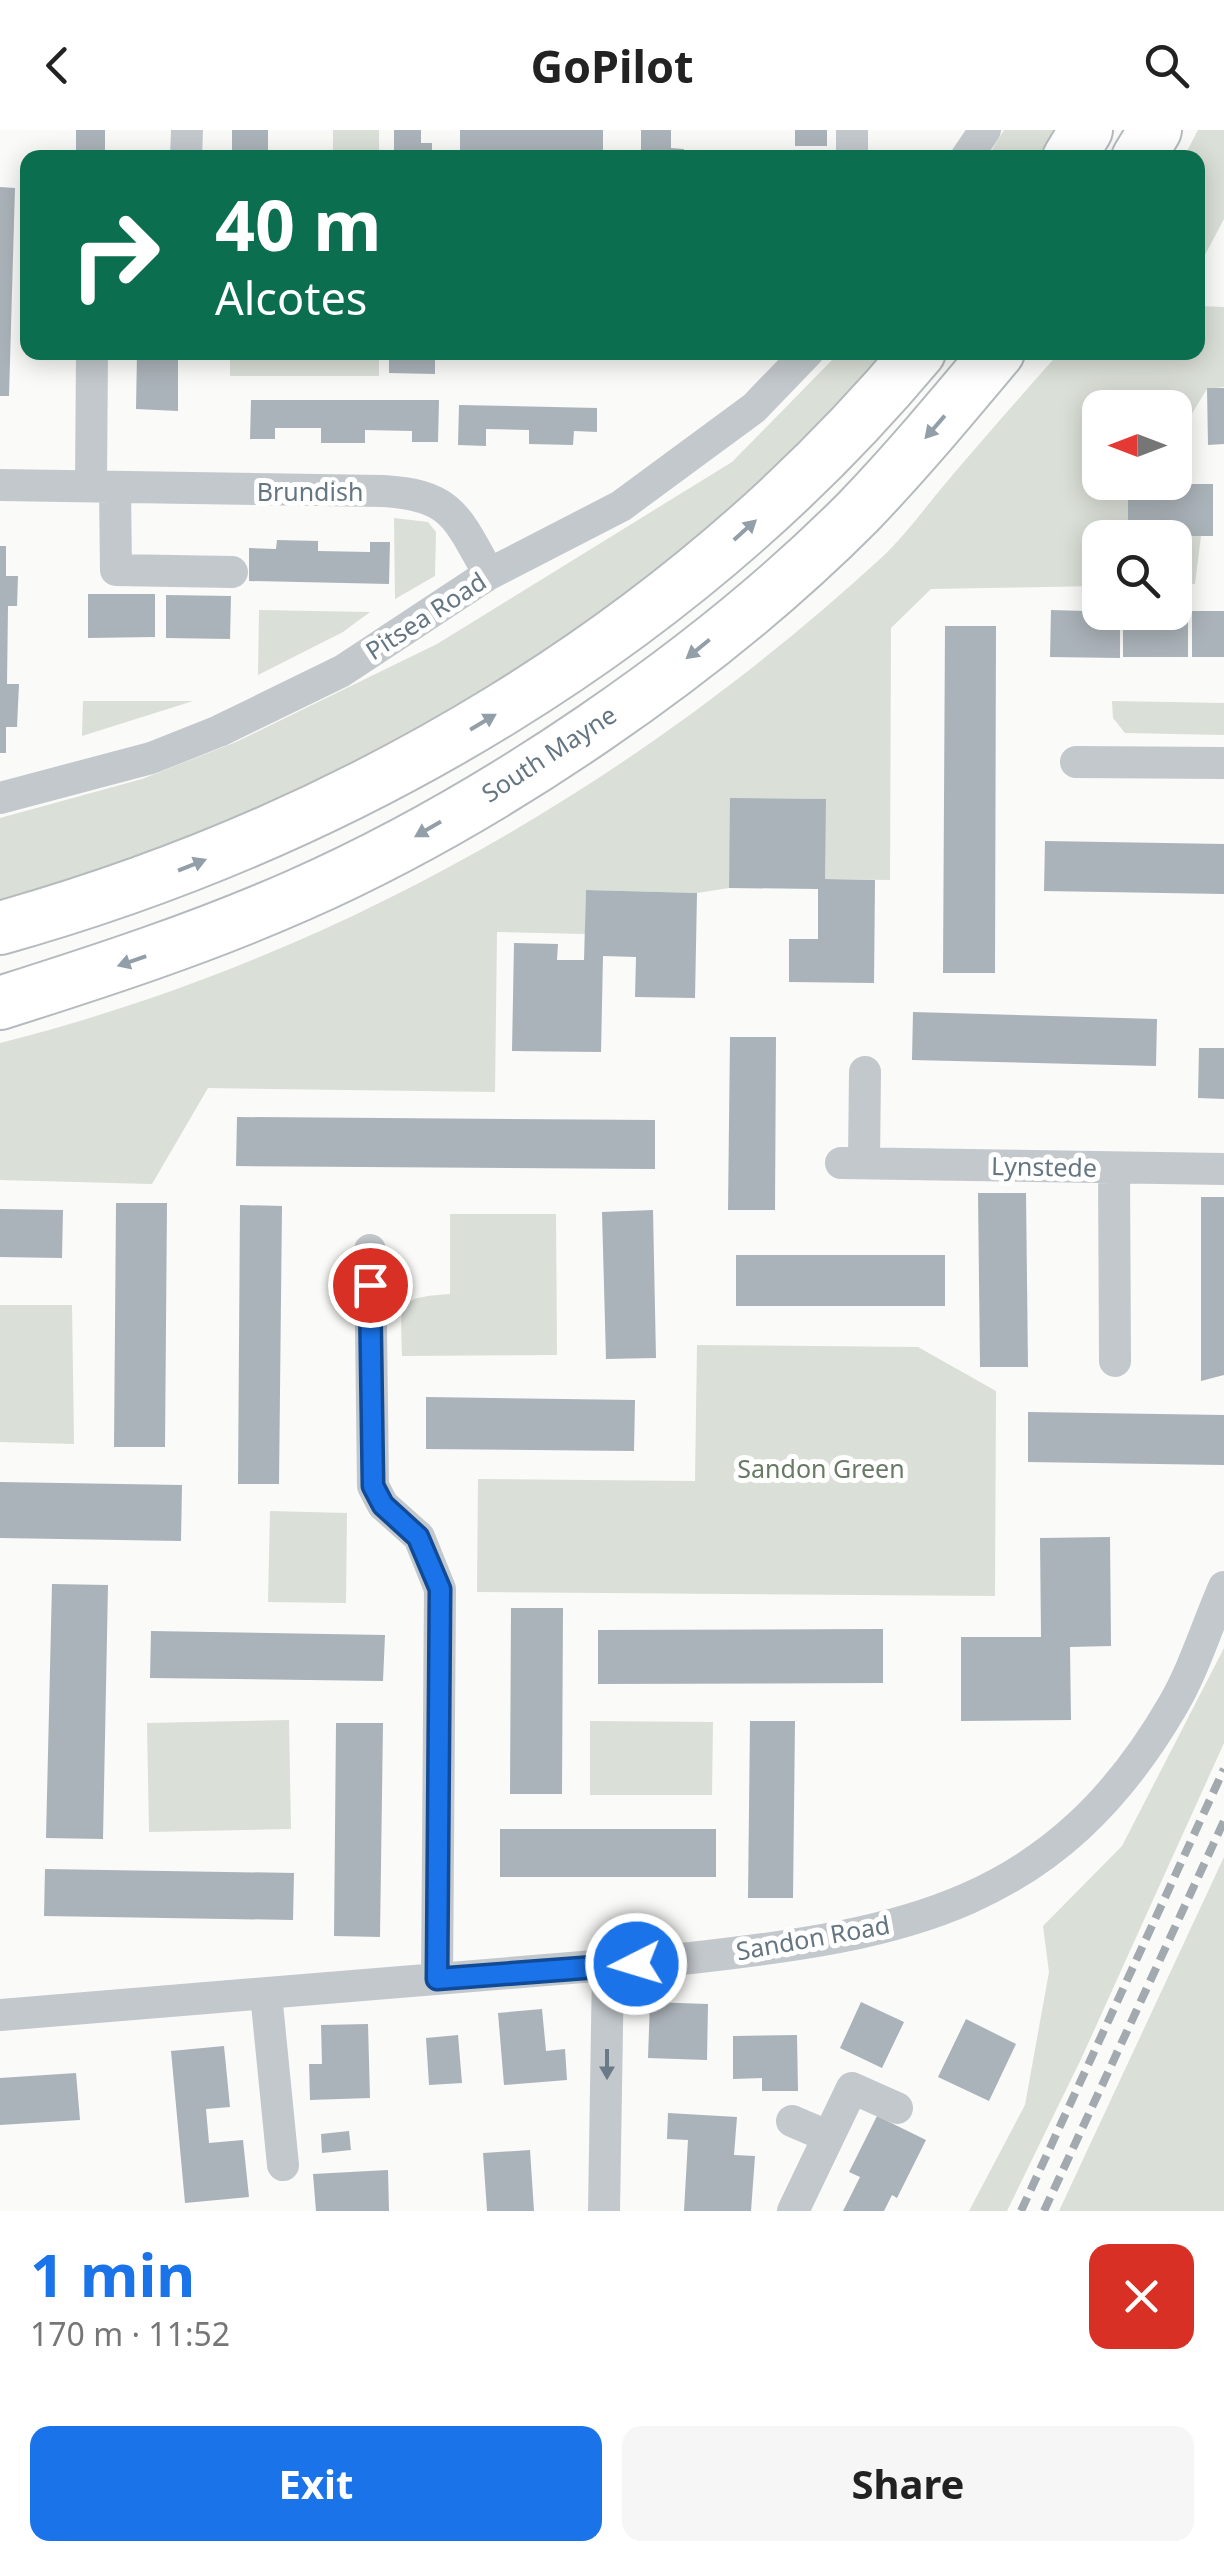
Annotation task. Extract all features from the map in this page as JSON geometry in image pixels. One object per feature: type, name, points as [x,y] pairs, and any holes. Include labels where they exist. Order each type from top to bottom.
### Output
[{"type":"main road","points":[[0,928],[106,898],[277,831],[390,776],[490,718],[607,640],[718,555],[806,474],[912,360]]},
{"type":"main road","name":"South Mayne","points":[[0,1003],[136,960],[299,895],[515,780],[647,690],[773,588],[856,513],[991,360]]},
{"type":"street","points":[[93,360],[103,488],[116,570],[232,572]]},
{"type":"street","name":"Pitsea Road","points":[[0,798],[151,758],[219,731],[342,671],[489,574],[621,506],[712,444],[800,360]]},
{"type":"street","name":"Brundish","points":[[0,485],[384,491],[431,496],[448,508],[489,574]]},
{"type":"street","points":[[1076,762],[1224,763]]},
{"type":"street","name":"Lynstede","points":[[865,1072],[853,1162],[1224,1168]]},
{"type":"street","points":[[1114,1168],[1115,1361]]},
{"type":"street","points":[[370,1250],[373,1486],[383,1505],[418,1537],[440,1589],[437,1979]]},
{"type":"street","name":"Sandon Road","points":[[0,2015],[608,1966],[791,1946],[942,1912],[1030,1867],[1077,1826],[1123,1775],[1173,1705],[1224,1587]]},
{"type":"street","points":[[604,2211],[608,1966]]},
{"type":"street","points":[[266,1994],[283,2164]]},
{"type":"street","points":[[793,2211],[852,2088],[897,2108]]},
{"type":"street","points":[[792,2121],[827,2136]]},
{"type":"green space","points":[[333,130],[379,130],[379,150],[333,150]]},
{"type":"green space","points":[[1004,130],[1063,130],[1050,150],[992,150]]},
{"type":"green space","points":[[1198,130],[1224,130],[1224,219],[1205,255],[1205,150],[1188,150]]},
{"type":"green space","points":[[1205,306],[1224,307],[1224,387],[1207,389],[1192,414],[1192,390],[1082,390],[1082,500],[1128,500],[1128,520],[1082,520],[1082,586],[931,589],[891,628],[890,880],[825,879],[825,799],[731,798],[729,888],[697,893],[586,890],[585,934],[497,932],[495,1092],[208,1088],[152,1184],[0,1180],[0,1043],[122,1008],[241,965],[357,914],[470,856],[578,791],[683,720],[784,642],[906,532],[1053,360],[1205,360]]},
{"type":"green space","points":[[230,360],[379,360],[379,376],[230,376]]},
{"type":"green space","points":[[832,360],[893,360],[731,520],[521,681],[280,811],[0,906],[0,818],[142,779],[236,742],[437,644],[732,462]]},
{"type":"green space","points":[[394,518],[428,522],[436,532],[435,576],[395,599]]},
{"type":"green space","points":[[1192,536],[1201,536],[1195,584]]},
{"type":"green space","points":[[259,610],[370,612],[343,632],[258,675]]},
{"type":"green space","points":[[83,701],[193,701],[82,736]]},
{"type":"green space","points":[[1112,701],[1224,703],[1224,735],[1125,733],[1113,718]]},
{"type":"green space","points":[[450,1214],[556,1214],[557,1355],[402,1356],[405,1306],[419,1298],[450,1294]]},
{"type":"green space","points":[[0,1305],[72,1305],[74,1444],[0,1442]]},
{"type":"green space","name":"Sandon Green","points":[[697,1345],[918,1347],[996,1391],[995,1596],[477,1592],[478,1479],[695,1481]]},
{"type":"green space","points":[[270,1511],[347,1513],[346,1603],[268,1602]]},
{"type":"green space","points":[[1224,1648],[1224,1743],[1082,2057],[1007,2211],[969,2211],[1025,2105],[1049,1972],[1043,1926],[1122,1846]]},
{"type":"green space","points":[[289,1720],[291,1829],[149,1832],[147,1723]]},
{"type":"green space","points":[[590,1721],[713,1722],[712,1795],[590,1795]]},
{"type":"green space","points":[[1224,1857],[1224,2211],[1059,2211]]},
{"type":"building","points":[[76,130],[105,130],[105,150],[76,150]]},
{"type":"building","points":[[232,130],[268,130],[268,150],[232,150]]},
{"type":"building","points":[[394,130],[421,130],[421,143],[432,143],[432,150],[394,150]]},
{"type":"building","points":[[460,130],[603,130],[603,150],[460,150]]},
{"type":"building","points":[[641,130],[671,130],[671,148],[684,149],[684,150],[641,150]]},
{"type":"building","points":[[795,130],[827,130],[827,146],[795,146]]},
{"type":"building","points":[[0,187],[15,188],[9,396],[0,396]]},
{"type":"building","points":[[137,360],[178,360],[178,411],[136,409]]},
{"type":"building","points":[[389,360],[435,360],[435,374],[389,373]]},
{"type":"building","points":[[1207,388],[1224,388],[1224,444],[1208,445]]},
{"type":"building","points":[[251,400],[439,400],[438,442],[412,442],[412,431],[365,430],[365,443],[321,443],[321,428],[275,428],[275,439],[250,439]]},
{"type":"building","points":[[459,405],[597,408],[597,432],[574,431],[573,445],[529,444],[529,430],[486,429],[486,446],[458,445]]},
{"type":"building","points":[[1192,484],[1213,484],[1213,536],[1192,536],[1192,520],[1128,520],[1128,500],[1192,500]]},
{"type":"building","points":[[277,540],[318,541],[318,551],[370,552],[370,542],[390,542],[389,584],[249,581],[249,548],[276,549]]},
{"type":"building","points":[[0,546],[6,546],[6,576],[18,576],[17,606],[8,606],[7,684],[19,684],[17,727],[6,727],[6,753],[0,753]]},
{"type":"building","points":[[88,594],[155,594],[155,637],[88,638]]},
{"type":"building","points":[[166,595],[231,596],[230,639],[166,638]]},
{"type":"building","points":[[1051,610],[1082,611],[1082,630],[1120,630],[1120,658],[1050,657]]},
{"type":"building","points":[[1192,611],[1224,611],[1224,657],[1192,657]]},
{"type":"building","points":[[945,626],[996,626],[995,973],[943,973]]},
{"type":"building","points":[[1123,630],[1188,630],[1188,657],[1123,657]]},
{"type":"building","points":[[730,798],[826,799],[825,879],[875,880],[874,983],[789,982],[789,939],[818,939],[818,889],[729,888]]},
{"type":"building","points":[[1045,841],[1224,844],[1224,894],[1044,891]]},
{"type":"building","points":[[586,890],[697,893],[695,998],[635,997],[636,957],[603,956],[601,1052],[512,1051],[514,943],[558,944],[557,960],[584,960]]},
{"type":"building","points":[[913,1012],[1157,1019],[1156,1066],[912,1060]]},
{"type":"building","points":[[730,1037],[776,1037],[775,1210],[728,1210]]},
{"type":"building","points":[[1199,1048],[1224,1048],[1224,1099],[1198,1098]]},
{"type":"building","points":[[237,1117],[655,1120],[655,1169],[236,1166]]},
{"type":"building","points":[[978,1193],[1026,1193],[1028,1367],[980,1367]]},
{"type":"building","points":[[1201,1197],[1224,1197],[1224,1375],[1201,1381]]},
{"type":"building","points":[[116,1203],[167,1203],[165,1447],[114,1447]]},
{"type":"building","points":[[240,1205],[282,1206],[279,1484],[238,1484]]},
{"type":"building","points":[[0,1209],[63,1210],[62,1258],[0,1257]]},
{"type":"building","points":[[653,1210],[656,1358],[606,1359],[602,1212]]},
{"type":"building","points":[[736,1255],[945,1255],[945,1306],[736,1306]]},
{"type":"building","points":[[426,1397],[635,1400],[634,1451],[426,1449]]},
{"type":"building","points":[[1028,1412],[1224,1415],[1224,1465],[1028,1462]]},
{"type":"building","points":[[0,1482],[182,1485],[181,1541],[0,1538]]},
{"type":"building","points":[[1110,1537],[1111,1646],[1070,1647],[1071,1720],[961,1721],[961,1637],[1041,1637],[1040,1538]]},
{"type":"building","points":[[52,1584],[108,1585],[103,1839],[46,1838]]},
{"type":"building","points":[[511,1608],[563,1608],[562,1794],[510,1794]]},
{"type":"building","points":[[883,1629],[883,1683],[598,1684],[598,1630]]},
{"type":"building","points":[[151,1631],[385,1635],[383,1681],[150,1678]]},
{"type":"building","points":[[750,1721],[795,1721],[793,1898],[748,1898]]},
{"type":"building","points":[[336,1723],[383,1723],[380,1937],[334,1936]]},
{"type":"building","points":[[500,1829],[716,1829],[716,1877],[500,1877]]},
{"type":"building","points":[[45,1869],[294,1873],[293,1920],[44,1916]]},
{"type":"building","points":[[650,2002],[708,2004],[707,2060],[648,2058]]},
{"type":"building","points":[[861,2002],[904,2022],[882,2068],[840,2048]]},
{"type":"building","points":[[542,2009],[546,2051],[565,2049],[567,2080],[504,2085],[498,2013]]},
{"type":"building","points":[[966,2019],[1016,2044],[989,2101],[938,2077]]},
{"type":"building","points":[[368,2024],[370,2098],[310,2100],[309,2064],[322,2064],[321,2025]]},
{"type":"building","points":[[458,2035],[462,2083],[429,2085],[426,2038]]},
{"type":"building","points":[[797,2035],[798,2091],[762,2091],[762,2078],[733,2079],[733,2036]]},
{"type":"building","points":[[224,2046],[230,2107],[206,2109],[209,2143],[243,2140],[249,2197],[185,2203],[171,2051]]},
{"type":"building","points":[[76,2073],[80,2120],[0,2125],[0,2078]]},
{"type":"building","points":[[668,2113],[737,2117],[734,2155],[755,2156],[751,2211],[684,2211],[688,2140],[667,2139]]},
{"type":"building","points":[[877,2116],[926,2140],[897,2198],[892,2195],[884,2211],[843,2211],[860,2177],[849,2172]]},
{"type":"building","points":[[349,2131],[351,2150],[322,2153],[321,2134]]},
{"type":"building","points":[[530,2150],[534,2211],[487,2211],[483,2153]]},
{"type":"building","points":[[388,2170],[389,2211],[316,2211],[313,2174]]},
{"type":"railway","points":[[1021,2211],[1224,1769]]},
{"type":"railway","points":[[1044,2211],[1224,1821]]},
{"type":"route","points":[[370,1285],[373,1486],[383,1505],[418,1537],[440,1589],[437,1979],[636,1964]]}]
